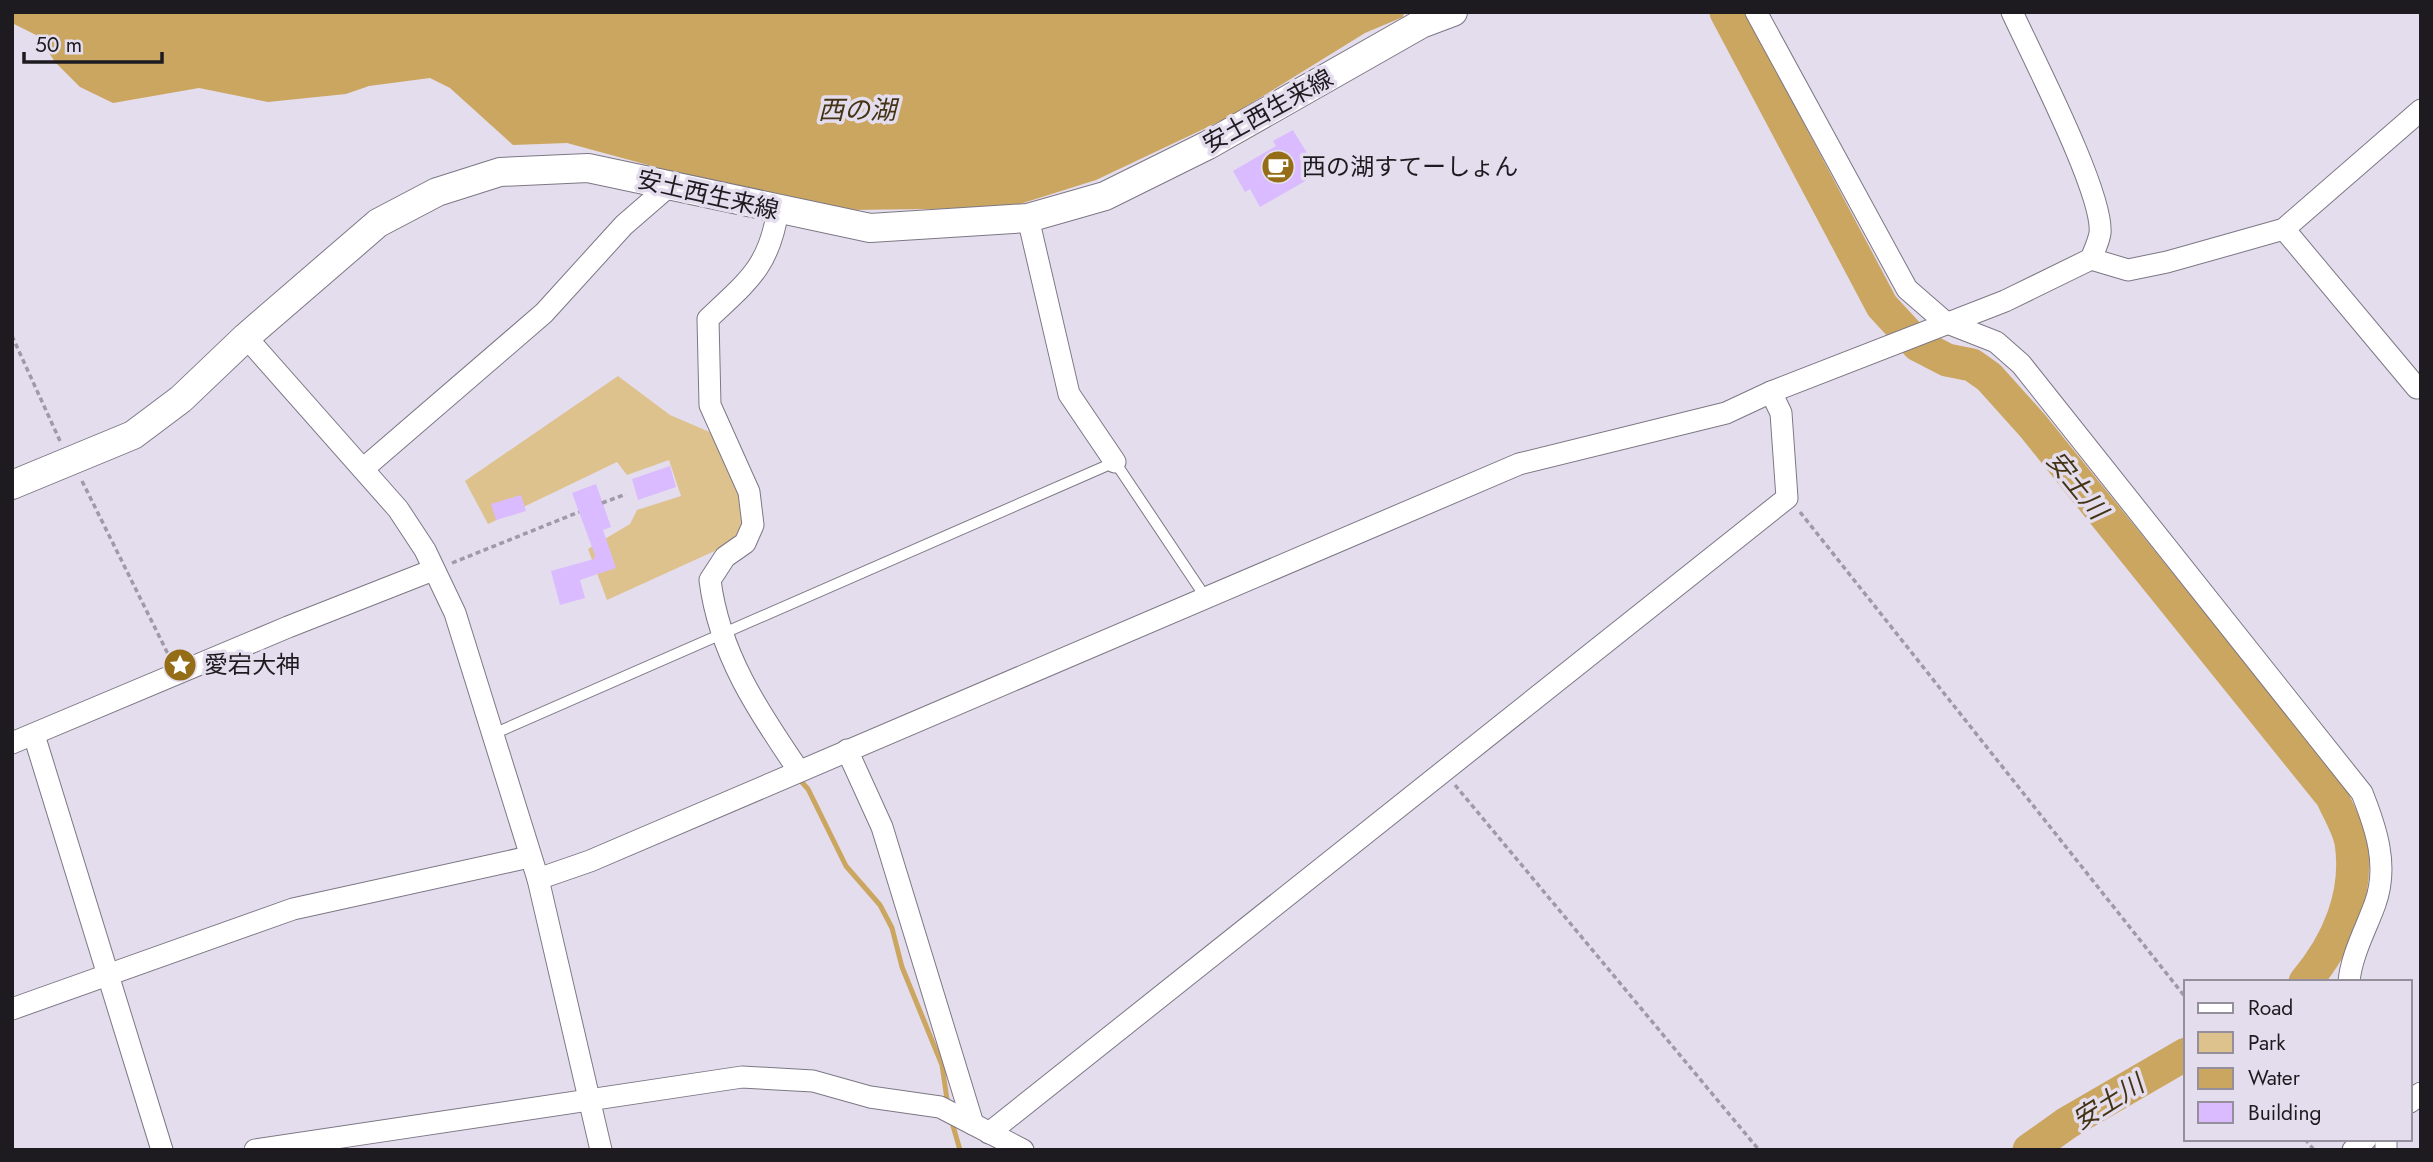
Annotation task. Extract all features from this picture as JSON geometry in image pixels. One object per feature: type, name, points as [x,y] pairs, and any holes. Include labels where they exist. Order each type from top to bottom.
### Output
[{"type":"main road","name":"安土西生来線","points":[[12,485],[73,463],[134,435],[181,399],[246,337],[379,223],[438,192],[500,172],[588,168],[870,228],[1028,218],[1105,196],[1208,145],[1421,24],[1453,12]]},
{"type":"street","points":[[1756,12],[1907,289],[1936,326],[1996,342],[2021,364],[2362,793],[2379,836],[2381,880],[2350,980]]},
{"type":"street","points":[[2012,12],[2068,134],[2095,206],[2100,233],[2091,259]]},
{"type":"street","points":[[538,879],[590,861],[1518,464],[1727,413],[1771,392],[2005,301],[2091,259],[2128,270],[2167,262],[2284,229],[2421,110]]},
{"type":"street","points":[[363,469],[544,313],[624,225],[669,186]]},
{"type":"street","points":[[778,210],[774,239],[758,271],[708,319],[710,405],[749,492],[753,525],[745,543],[725,557],[710,580],[713,607],[733,666],[755,706],[799,771]]},
{"type":"street","points":[[1028,218],[1069,394],[1115,462]]},
{"type":"street","points":[[2284,229],[2417,388],[2421,385]]},
{"type":"street","points":[[246,337],[398,509],[455,612],[491,735],[538,879],[601,1150]]},
{"type":"street","points":[[975,1125],[1445,772],[1787,498],[1781,413],[1771,392]]},
{"type":"street","points":[[12,744],[433,570]]},
{"type":"street","points":[[34,735],[162,1150]]},
{"type":"street","points":[[847,750],[882,827],[975,1125]]},
{"type":"street","points":[[12,1009],[293,909],[529,857]]},
{"type":"street","points":[[255,1150],[742,1077],[813,1081],[870,1097],[940,1107],[1023,1150]]},
{"type":"lane","points":[[491,735],[1115,462],[1206,598]]},
{"type":"path","points":[[12,336],[54,430],[178,674]]},
{"type":"path","points":[[603,503],[626,494]]},
{"type":"path","points":[[1787,498],[2184,995]]},
{"type":"path","points":[[433,570],[579,512]]},
{"type":"path","points":[[1445,772],[1759,1150]]},
{"type":"green space","points":[[618,376],[670,415],[719,436],[744,491],[747,522],[730,544],[607,600],[588,549],[630,524],[637,510],[681,496],[669,460],[627,475],[617,462],[488,524],[465,481]]},
{"type":"water","name":"西の湖","points":[[12,12],[1404,12],[1403,17],[1365,33],[1229,117],[1096,180],[1007,208],[848,210],[729,187],[567,143],[513,145],[450,88],[430,78],[369,86],[346,94],[268,102],[199,88],[113,103],[80,87],[55,62],[38,36],[12,23]]},
{"type":"building","name":"西の湖すてーしょん","points":[[1293,130],[1319,173],[1260,207],[1250,189],[1245,192],[1233,171],[1276,146],[1273,141]]},
{"type":"building","points":[[670,466],[676,487],[638,500],[632,479]]},
{"type":"building","points":[[596,484],[611,527],[603,530],[616,568],[580,580],[585,598],[560,605],[551,571],[594,559],[595,555],[572,493]]},
{"type":"building","points":[[521,495],[526,511],[496,520],[491,504]]},
{"type":"waterway","name":"安土川","points":[[1726,12],[1882,306],[1918,345],[1947,360],[1972,365],[1989,377],[2033,426],[2332,797],[2351,842],[2352,880],[2349,899],[2336,934],[2307,980]]},
{"type":"waterway","points":[[799,779],[808,789],[846,866],[880,905],[892,928],[902,967],[942,1065],[948,1106]]},
{"type":"waterway","name":"安土川","points":[[2029,1150],[2067,1123],[2184,1055]]},
{"type":"waterway","points":[[951,1119],[960,1150]]},
{"type":"place","name":"西の湖すてーしょん","points":[[1278,167]]},
{"type":"place","name":"愛宕大神","points":[[180,665]]}]
